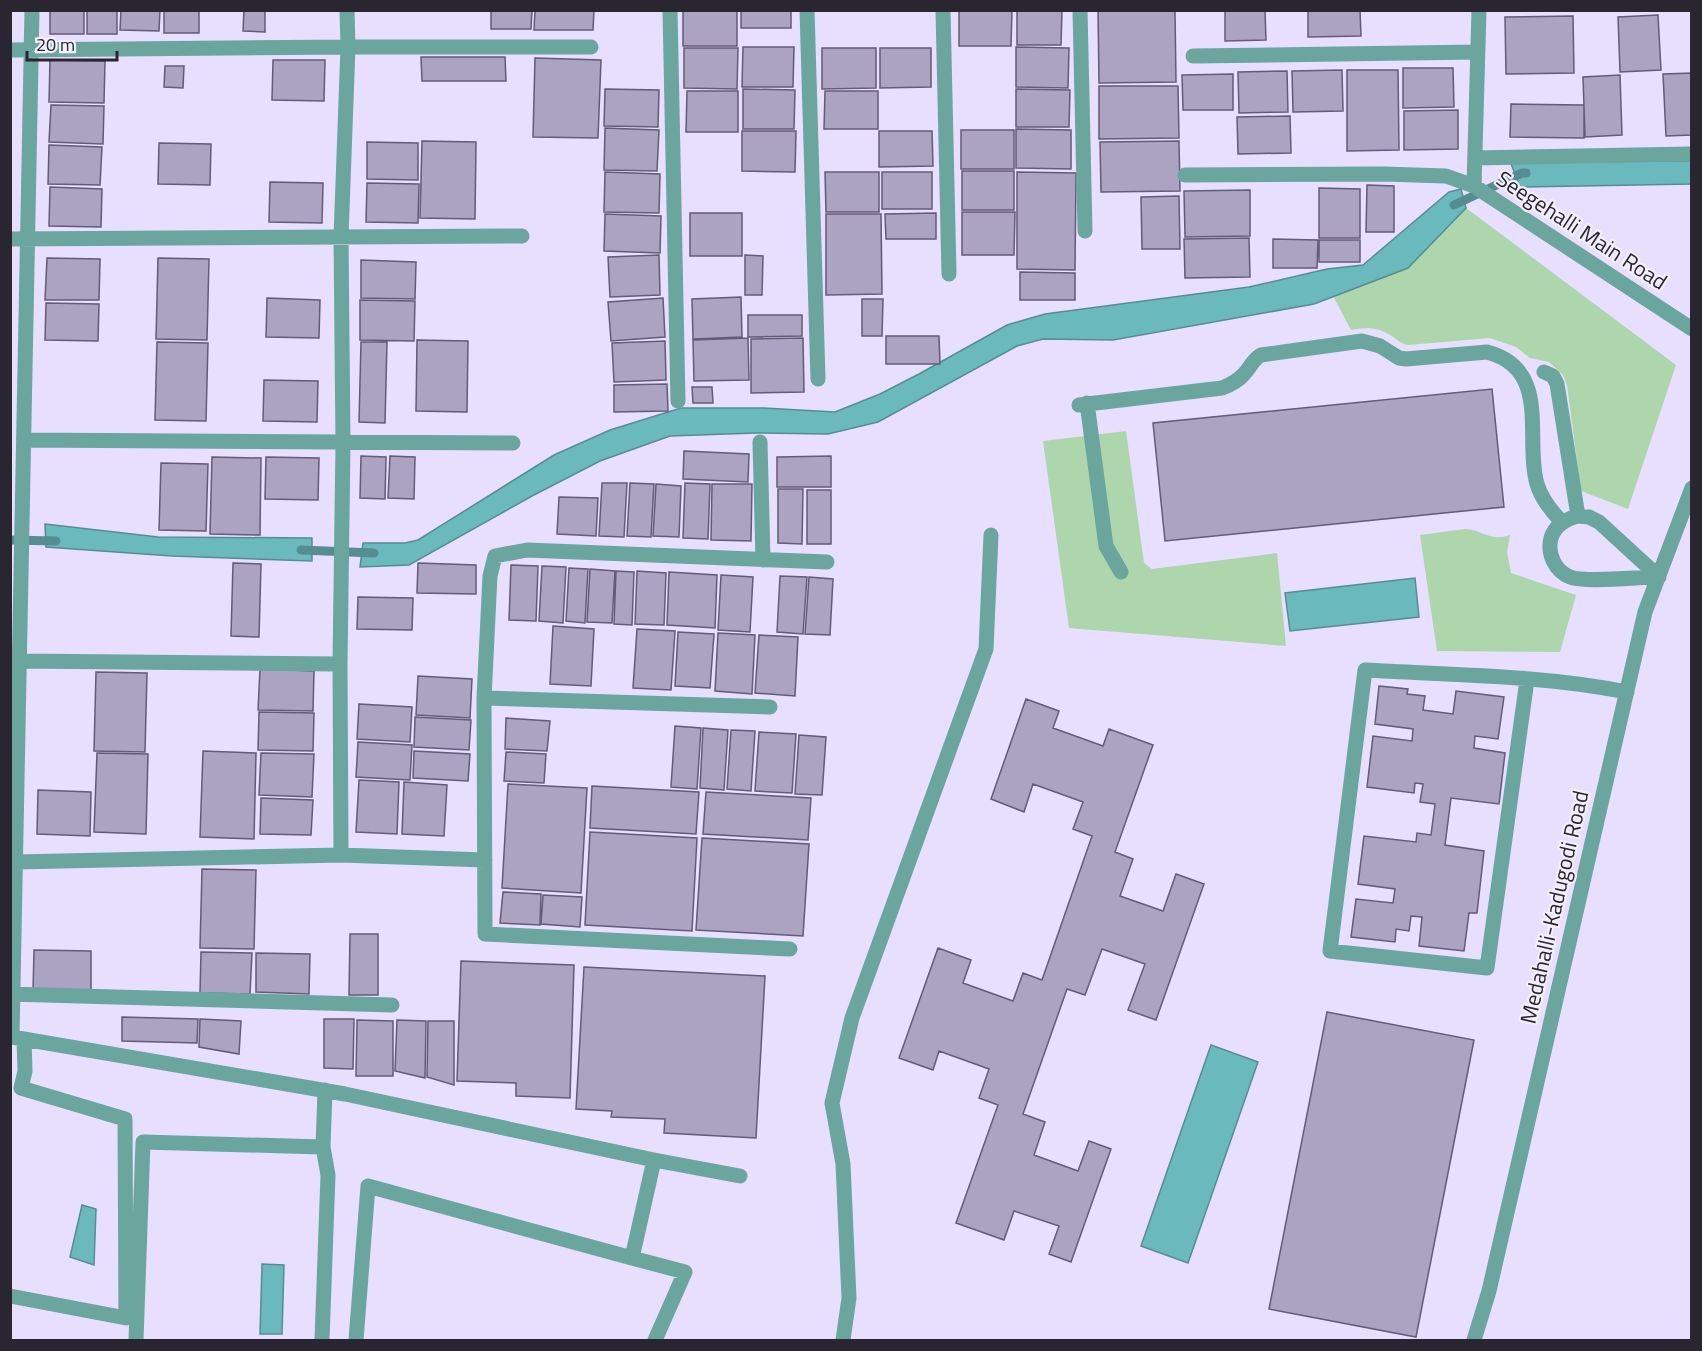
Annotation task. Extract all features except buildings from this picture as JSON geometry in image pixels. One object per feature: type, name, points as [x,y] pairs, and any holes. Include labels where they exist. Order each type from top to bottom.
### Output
[{"type":"street","points":[[32,10],[22,525],[15,612],[19,662],[14,754],[16,862],[13,884],[12,1036],[325,1090],[740,1176]]},
{"type":"street","points":[[341,855],[340,664],[344,443],[341,237],[348,47],[347,10]]},
{"type":"street","points":[[670,10],[678,401]]},
{"type":"street","points":[[807,10],[818,379]]},
{"type":"street","points":[[943,10],[949,274]]},
{"type":"street","points":[[1080,10],[1085,231]]},
{"type":"street","name":"Seegehalli Main Road","points":[[1479,10],[1474,186],[1692,329]]},
{"type":"street","points":[[10,50],[591,47]]},
{"type":"street","points":[[1194,56],[1478,52]]},
{"type":"street","points":[[1475,158],[1692,154]]},
{"type":"street","points":[[1185,175],[1446,176],[1474,186]]},
{"type":"street","points":[[10,239],[522,236]]},
{"type":"street","points":[[1121,572],[1106,546],[1083,404],[1222,388],[1238,380],[1251,363],[1261,355],[1353,341],[1371,343],[1399,358],[1487,352],[1500,356],[1512,365],[1530,390],[1536,482],[1547,506],[1562,522]]},
{"type":"street","points":[[1544,372],[1553,375],[1557,384],[1578,516]]},
{"type":"street","points":[[24,440],[513,443]]},
{"type":"street","points":[[760,442],[763,560]]},
{"type":"street","name":"Medahalli-Kadugodi Road","points":[[1474,1341],[1489,1291],[1645,612],[1692,488]]},
{"type":"street","points":[[1578,516],[1589,517],[1599,522],[1659,577],[1581,579],[1571,577],[1562,573],[1551,556],[1549,545],[1551,535],[1567,519],[1578,516]]},
{"type":"street","points":[[843,1341],[849,1298],[843,1164],[832,1103],[852,1018],[986,649],[991,535]]},
{"type":"street","points":[[790,949],[485,934],[484,698],[490,576],[495,556],[528,550],[827,562]]},
{"type":"street","points":[[19,662],[340,664]]},
{"type":"street","points":[[1527,680],[1487,968],[1330,951],[1365,670],[1583,683],[1627,692]]},
{"type":"street","points":[[484,698],[771,707]]},
{"type":"street","points":[[16,862],[341,855],[485,860]]},
{"type":"street","points":[[12,994],[392,1005]]},
{"type":"street","points":[[10,1296],[126,1318],[125,1119],[16,1086],[25,1071],[24,1039]]},
{"type":"street","points":[[322,1341],[328,1175],[323,1148],[325,1090]]},
{"type":"street","points":[[136,1341],[143,1142],[323,1148]]},
{"type":"street","points":[[633,1258],[654,1160]]},
{"type":"street","points":[[356,1341],[368,1186],[685,1272],[656,1341]]},
{"type":"shaded area","points":[[1510,161],[1691,161],[1691,184],[1520,187]]},
{"type":"shaded area","points":[[1461,189],[1466,208],[1408,268],[1314,304],[1113,340],[1043,339],[1017,346],[878,422],[828,434],[756,433],[670,436],[600,461],[409,565],[360,567],[363,543],[405,543],[418,540],[554,455],[610,430],[681,408],[764,408],[835,412],[880,394],[1007,325],[1045,314],[1249,287],[1327,269],[1363,265],[1449,192]]},
{"type":"shaded area","points":[[1466,208],[1676,365],[1628,509],[1581,491],[1567,385],[1563,375],[1549,362],[1530,358],[1516,347],[1490,338],[1408,345],[1376,329],[1351,330],[1333,296],[1408,268]]},
{"type":"shaded area","points":[[1126,431],[1144,563],[1152,569],[1277,553],[1286,646],[1069,628],[1043,441]]},
{"type":"shaded area","points":[[45,524],[158,537],[312,538],[312,561],[172,556],[46,547]]},
{"type":"shaded area","points":[[1465,529],[1497,537],[1510,535],[1507,552],[1511,573],[1576,595],[1560,652],[1437,651],[1420,535]]},
{"type":"shaded area","points":[[1415,578],[1419,617],[1290,631],[1285,593]]},
{"type":"shaded area","points":[[1211,1045],[1258,1062],[1188,1263],[1141,1246]]},
{"type":"shaded area","points":[[82,1205],[96,1209],[94,1265],[70,1257]]},
{"type":"shaded area","points":[[262,1264],[284,1265],[282,1334],[260,1334]]},
{"type":"waterway","points":[[1454,205],[1526,173]]},
{"type":"waterway","points":[[10,540],[56,541]]},
{"type":"waterway","points":[[301,550],[374,553]]}]
